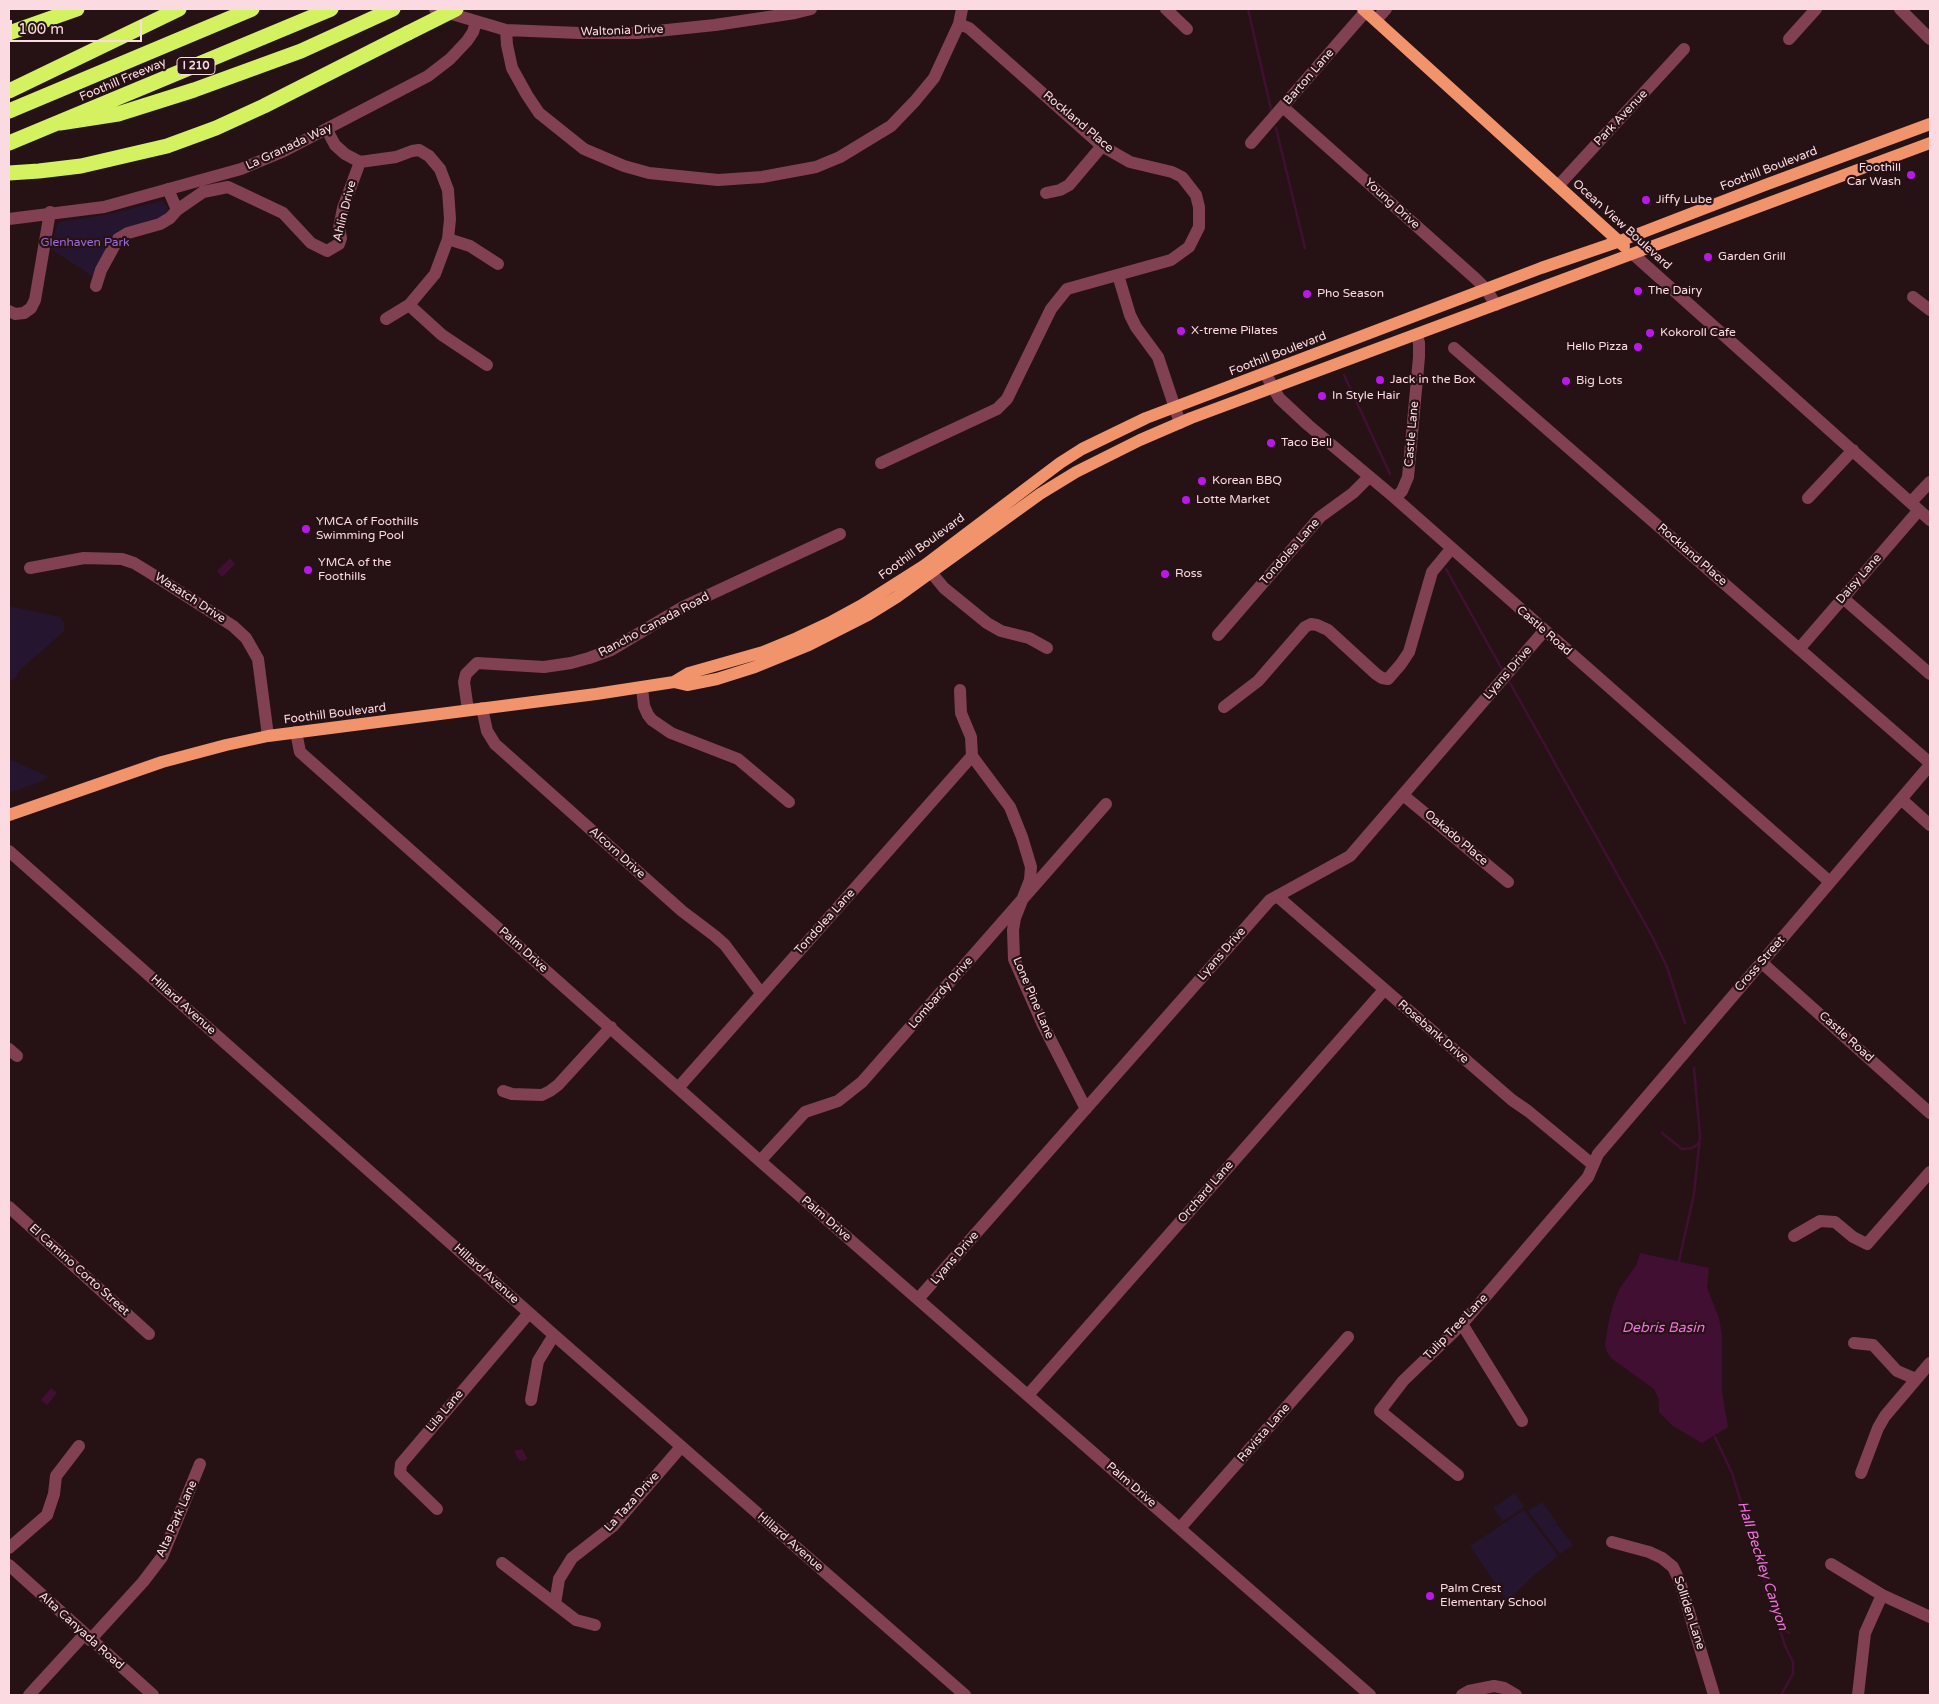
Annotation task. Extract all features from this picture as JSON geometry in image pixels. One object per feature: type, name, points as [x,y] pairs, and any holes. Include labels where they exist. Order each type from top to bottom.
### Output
[{"type":"highway","points":[[9,33],[77,9]]},
{"type":"highway","points":[[9,91],[180,9]]},
{"type":"highway","name":"Foothill Freeway","points":[[9,111],[252,9]]},
{"type":"highway","name":"Foothill Freeway","points":[[9,143],[332,9]]},
{"type":"highway","points":[[60,123],[118,114],[194,90],[301,52],[393,9]]},
{"type":"highway","points":[[9,172],[81,166],[167,146],[216,128],[256,110],[456,9]]},
{"type":"main road","name":"Ocean View Boulevard","points":[[1365,10],[1620,241],[1632,254]]},
{"type":"main road","name":"Foothill Boulevard","points":[[9,815],[162,762],[268,736],[642,688],[674,682],[687,685],[716,679],[783,656],[837,632],[897,597],[928,569],[1004,512],[1060,463],[1082,449],[1146,418],[1541,268],[1620,241],[1930,124]]},
{"type":"main road","name":"Foothill Boulevard","points":[[1004,512],[1040,494],[1113,452],[1180,423],[1930,142]]},
{"type":"street","name":"Waltonia Drive","points":[[435,9],[506,30],[579,33],[638,33],[724,23],[811,9]]},
{"type":"street","points":[[506,30],[512,68],[527,95],[539,113],[584,149],[624,166],[649,173],[718,180],[762,177],[816,166],[840,157],[872,140],[891,126],[934,78],[960,24],[962,9]]},
{"type":"street","points":[[1166,9],[1187,29]]},
{"type":"street","points":[[1376,20],[1386,9]]},
{"type":"street","points":[[1789,39],[1816,9]]},
{"type":"street","points":[[1900,9],[1930,39]]},
{"type":"street","name":"Barton Lane","points":[[1251,143],[1365,10]]},
{"type":"street","name":"La Granada Way","points":[[9,218],[104,206],[241,169],[284,151],[428,76],[450,59],[467,41],[473,32],[476,22]]},
{"type":"street","name":"Rockland Place","points":[[881,463],[996,409],[1007,399],[1051,309],[1067,289],[1171,260],[1184,251],[1192,242],[1199,227],[1200,207],[1196,195],[1182,177],[1172,172],[1130,162],[1102,146],[969,28],[960,24]]},
{"type":"street","name":"Park Avenue","points":[[1558,186],[1684,49]]},
{"type":"street","name":"Young Drive","points":[[1283,107],[1486,289],[1496,306]]},
{"type":"street","points":[[327,130],[335,145],[345,154],[360,162],[396,157],[412,150],[419,150],[429,156],[440,169],[448,190],[450,218],[448,239],[435,274],[409,305],[386,319]]},
{"type":"street","points":[[1046,193],[1060,190],[1070,185],[1102,146]]},
{"type":"street","name":"Ahlin Drive","points":[[228,187],[283,213],[311,243],[327,251],[339,244],[341,238],[339,228],[344,208],[360,162]]},
{"type":"street","points":[[96,286],[100,270],[118,239],[128,233],[160,224],[204,192],[228,187],[227,173]]},
{"type":"street","points":[[168,189],[177,210]]},
{"type":"street","points":[[9,311],[15,314],[24,313],[31,308],[35,300],[50,212]]},
{"type":"street","points":[[448,239],[470,246],[498,264]]},
{"type":"street","name":"Ocean View Boulevard","points":[[1632,254],[1930,520]]},
{"type":"street","points":[[1118,275],[1128,312],[1136,327],[1158,357],[1180,423]]},
{"type":"street","points":[[1913,297],[1930,310]]},
{"type":"street","points":[[409,305],[442,335],[487,366]]},
{"type":"street","name":"Castle Lane","points":[[1395,498],[1402,491],[1408,477],[1419,357],[1417,335]]},
{"type":"street","name":"Rockland Place","points":[[1454,348],[1930,764]]},
{"type":"street","name":"Castle Road","points":[[1265,373],[1272,388],[1290,409],[1395,498],[1830,882]]},
{"type":"street","points":[[1808,498],[1853,450]]},
{"type":"street","name":"Tondolea Lane","points":[[1218,635],[1320,517],[1353,493],[1369,477]]},
{"type":"street","name":"Daisy Lane","points":[[1799,649],[1843,598],[1915,506],[1930,482]]},
{"type":"street","name":"Rancho Canada Road","points":[[468,710],[464,682],[466,674],[477,663],[544,667],[571,664],[590,658],[611,650],[683,607],[840,534]]},
{"type":"street","points":[[1224,707],[1258,681],[1305,627],[1311,624],[1328,630],[1376,674],[1388,679],[1409,652],[1432,572],[1451,549]]},
{"type":"street","name":"Wasatch Drive","points":[[30,568],[84,558],[122,559],[134,563],[234,626],[246,638],[258,659],[268,736]]},
{"type":"street","points":[[928,569],[944,588],[987,623],[1001,631],[1028,638],[1047,648]]},
{"type":"street","points":[[1843,598],[1930,674]]},
{"type":"street","name":"Lyans Drive","points":[[918,1299],[1270,900],[1350,856],[1544,631]]},
{"type":"street","points":[[642,688],[644,706],[652,720],[671,733],[738,759],[789,802]]},
{"type":"street","name":"Lone Pine Lane","points":[[960,690],[961,713],[970,737],[972,756],[1010,807],[1031,867],[1031,874],[1020,903],[1013,930],[1014,959],[1044,1025],[1086,1109]]},
{"type":"street","name":"Alcorn Drive","points":[[482,708],[487,731],[494,744],[682,911],[715,936],[761,993]]},
{"type":"street","name":"Palm Drive","points":[[296,732],[300,752],[760,1161],[1370,1695]]},
{"type":"street","name":"Tondolea Lane","points":[[678,1088],[972,756]]},
{"type":"street","name":"Cross Street","points":[[1592,1164],[1598,1154],[1930,764]]},
{"type":"street","name":"Oakado Place","points":[[1403,795],[1508,882]]},
{"type":"street","points":[[1901,799],[1930,826]]},
{"type":"street","name":"Lombardy Drive","points":[[760,1161],[806,1112],[838,1101],[862,1082],[1106,804]]},
{"type":"street","name":"Hillard Avenue","points":[[9,850],[554,1335],[965,1695]]},
{"type":"street","name":"Rosebank Drive","points":[[1277,896],[1512,1100],[1528,1110],[1592,1164]]},
{"type":"street","name":"Castle Road","points":[[1761,962],[1930,1113]]},
{"type":"street","name":"Orchard Lane","points":[[1028,1395],[1384,990]]},
{"type":"street","points":[[503,1091],[512,1094],[542,1095],[550,1091],[558,1086],[610,1028]]},
{"type":"street","name":"Tulip Tree Lane","points":[[1458,1475],[1380,1411],[1403,1381],[1462,1324],[1588,1178],[1592,1164]]},
{"type":"street","points":[[1794,1236],[1820,1221],[1835,1222],[1853,1237],[1867,1244],[1930,1172]]},
{"type":"street","name":"El Camino Corto Street","points":[[9,1206],[150,1334]]},
{"type":"street","name":"Lila Lane","points":[[437,1509],[400,1473],[400,1464],[529,1312]]},
{"type":"street","points":[[1462,1324],[1522,1421]]},
{"type":"street","points":[[531,1400],[538,1360],[554,1335]]},
{"type":"street","name":"Ravista Lane","points":[[1180,1528],[1348,1337]]},
{"type":"street","points":[[1854,1343],[1873,1345],[1897,1371],[1916,1379]]},
{"type":"street","points":[[1861,1473],[1878,1428],[1885,1416],[1930,1363]]},
{"type":"street","points":[[9,1548],[47,1515],[54,1494],[56,1476],[79,1446]]},
{"type":"street","name":"La Taza Drive","points":[[555,1604],[559,1579],[572,1558],[613,1526],[681,1446]]},
{"type":"street","name":"Alta Park Lane","points":[[29,1695],[143,1582],[162,1557],[200,1464]]},
{"type":"street","name":"Solliden Lane","points":[[1612,1542],[1649,1552],[1662,1558],[1672,1567],[1680,1582],[1714,1695]]},
{"type":"street","points":[[502,1563],[576,1620],[595,1625]]},
{"type":"street","points":[[1831,1564],[1882,1595],[1930,1617]]},
{"type":"street","name":"Alta Canyada Road","points":[[9,1566],[153,1695]]},
{"type":"street","points":[[1858,1695],[1866,1633],[1882,1595]]},
{"type":"street","points":[[1462,1695],[1469,1691],[1494,1686],[1504,1688],[1516,1695]]},
{"type":"green space","name":"Glenhaven Park","points":[[162,201],[168,207],[167,213],[162,217],[124,229],[92,276],[51,249],[57,225],[60,222],[105,215]]},
{"type":"green space","points":[[9,606],[60,617],[64,623],[64,631],[19,671],[17,676],[9,683]]},
{"type":"green space","points":[[9,759],[49,777],[9,793]]},
{"type":"green space","points":[[1515,1493],[1524,1507],[1503,1521],[1493,1508]]},
{"type":"green space","points":[[1542,1502],[1557,1523],[1549,1529],[1557,1524],[1573,1545],[1560,1554],[1528,1511]]},
{"type":"green space","points":[[1524,1510],[1558,1556],[1534,1575],[1507,1601],[1470,1546]]},
{"type":"water","points":[[230,558],[235,564],[222,577],[217,571]]},
{"type":"water","name":"Debris Basin","points":[[1640,1253],[1709,1268],[1707,1288],[1719,1318],[1722,1335],[1722,1392],[1728,1427],[1702,1443],[1673,1426],[1659,1412],[1659,1400],[1654,1389],[1611,1358],[1607,1352],[1605,1345],[1613,1305],[1620,1288],[1637,1264]]},
{"type":"water","points":[[51,1388],[57,1393],[47,1405],[41,1400]]},
{"type":"water","points":[[522,1449],[527,1458],[524,1461],[519,1460],[514,1451]]},
{"type":"waterway","points":[[1248,9],[1271,109]]},
{"type":"waterway","points":[[1276,128],[1305,248]]},
{"type":"waterway","points":[[1344,375],[1390,474]]},
{"type":"waterway","points":[[1446,569],[1502,669]]},
{"type":"waterway","points":[[1510,683],[1652,936],[1667,967],[1685,1023]]},
{"type":"waterway","points":[[1679,1261],[1694,1194],[1700,1137],[1694,1068]]},
{"type":"waterway","points":[[1662,1133],[1682,1149],[1692,1148],[1698,1144]]},
{"type":"waterway","name":"Hall Beckley Canyon","points":[[1715,1437],[1732,1473],[1785,1646],[1793,1662],[1793,1674],[1781,1695]]},
{"type":"waterway","points":[[1780,1627],[1789,1633]]},
{"type":"place","name":"Foothill Car Wash","points":[[1911,175]]},
{"type":"place","name":"Jiffy Lube","points":[[1646,200]]},
{"type":"place","name":"Garden Grill","points":[[1708,257]]},
{"type":"place","name":"The Dairy","points":[[1638,291]]},
{"type":"place","name":"Pho Season","points":[[1307,294]]},
{"type":"place","name":"X-treme Pilates","points":[[1181,331]]},
{"type":"place","name":"Kokoroll Cafe","points":[[1650,333]]},
{"type":"place","name":"Hello Pizza","points":[[1638,347]]},
{"type":"place","name":"Jack in the Box","points":[[1380,380]]},
{"type":"place","name":"Big Lots","points":[[1566,381]]},
{"type":"place","name":"In Style Hair","points":[[1322,396]]},
{"type":"place","name":"Taco Bell","points":[[1271,443]]},
{"type":"place","name":"Korean BBQ","points":[[1202,481]]},
{"type":"place","name":"Lotte Market","points":[[1186,500]]},
{"type":"place","name":"YMCA of Foothills Swimming Pool","points":[[306,529]]},
{"type":"place","name":"YMCA of the Foothills","points":[[308,570]]},
{"type":"place","name":"Ross","points":[[1165,574]]},
{"type":"place","name":"Palm Crest Elementary School","points":[[1430,1596]]}]
